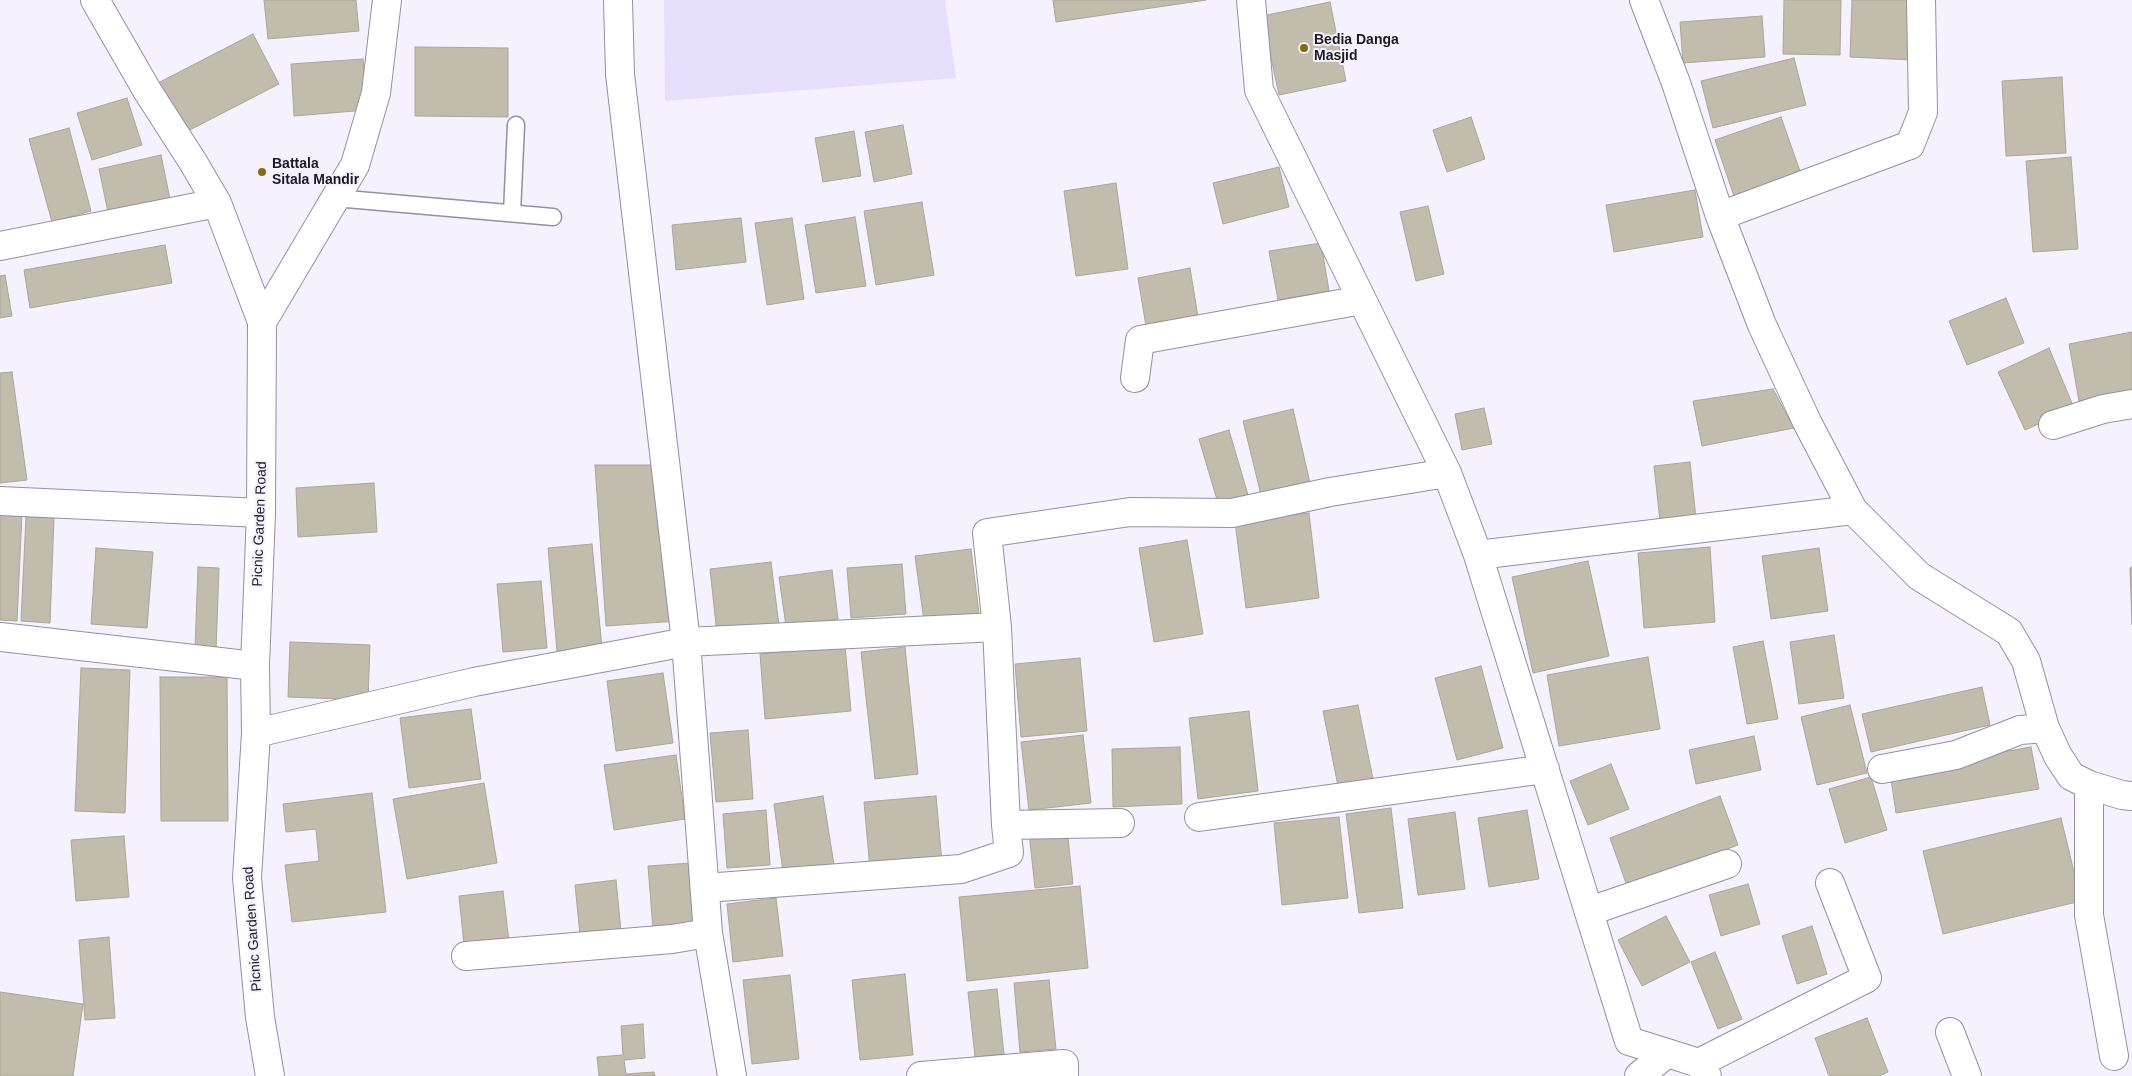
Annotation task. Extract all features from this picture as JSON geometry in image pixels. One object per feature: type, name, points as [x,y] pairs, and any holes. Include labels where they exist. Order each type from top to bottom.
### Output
[{"type":"street","points":[[95,0],[148,92],[217,203],[262,322]]},
{"type":"street","points":[[262,322],[355,165],[376,93],[387,0]]},
{"type":"street","points":[[618,0],[620,74],[686,642],[708,933],[732,1076]]},
{"type":"street","points":[[1252,0],[1259,90],[1447,473],[1478,555],[1590,911],[1628,1041],[1703,1069],[1868,978],[1830,883]]},
{"type":"street","points":[[1644,0],[1676,83],[1720,216],[1762,325],[1807,422],[1853,510],[1919,576],[2009,632],[2026,661],[2045,728],[2058,756],[2071,776],[2089,785],[2122,795],[2132,796]]},
{"type":"street","points":[[1720,216],[1910,145],[1923,112],[1921,0]]},
{"type":"street","points":[[0,246],[217,203]]},
{"type":"street","points":[[1135,378],[1140,340],[1362,300]]},
{"type":"street","name":"Picnic Garden Road","points":[[262,322],[261,513],[255,666],[256,733],[247,878],[260,1017],[270,1076]]},
{"type":"street","points":[[2053,425],[2103,409],[2132,404]]},
{"type":"street","points":[[705,888],[961,869],[1009,853],[1006,825],[997,627],[987,533],[1130,512],[1232,513],[1330,492],[1447,473]]},
{"type":"street","points":[[0,501],[261,513]]},
{"type":"street","points":[[1478,555],[1853,510]]},
{"type":"street","points":[[256,733],[474,682],[686,642],[997,627]]},
{"type":"street","points":[[0,637],[255,666]]},
{"type":"street","points":[[1882,769],[1956,755],[2020,730],[2045,728]]},
{"type":"street","points":[[1199,817],[1545,769]]},
{"type":"street","points":[[2089,785],[2090,915],[2114,1056]]},
{"type":"street","points":[[1006,825],[1120,823]]},
{"type":"street","points":[[1590,911],[1727,864]]},
{"type":"street","points":[[466,956],[672,939],[708,933]]},
{"type":"street","points":[[1950,1032],[1967,1076]]},
{"type":"street","points":[[1638,1076],[1666,1054]]},
{"type":"street","points":[[921,1076],[1064,1064],[1064,1076]]},
{"type":"lane","points":[[512,214],[516,125]]},
{"type":"lane","points":[[335,198],[553,217]]},
{"type":"shaded area","points":[[664,0],[945,0],[956,78],[665,101]]},
{"type":"building","points":[[264,0],[356,0],[359,31],[268,39]]},
{"type":"building","points":[[1053,0],[1206,0],[1056,22]]},
{"type":"building","points":[[1784,0],[1841,0],[1840,55],[1783,54]]},
{"type":"building","points":[[1852,0],[1915,0],[1912,60],[1850,57]]},
{"type":"building","name":"Bedia Danga Masjid","points":[[1330,2],[1346,81],[1279,95],[1262,16]]},
{"type":"building","points":[[1762,16],[1765,57],[1683,63],[1680,22]]},
{"type":"building","points":[[253,34],[279,84],[182,134],[156,84]]},
{"type":"building","points":[[415,47],[508,48],[508,117],[415,116]]},
{"type":"building","points":[[1794,58],[1806,105],[1713,128],[1701,81]]},
{"type":"building","points":[[363,59],[367,110],[294,116],[291,64]]},
{"type":"building","points":[[2062,77],[2066,153],[2006,156],[2002,81]]},
{"type":"building","points":[[127,98],[142,145],[92,160],[77,113]]},
{"type":"building","points":[[1471,117],[1485,159],[1447,172],[1433,130]]},
{"type":"building","points":[[1781,117],[1801,174],[1734,196],[1715,140]]},
{"type":"building","points":[[903,125],[912,174],[874,182],[865,132]]},
{"type":"building","points":[[69,128],[91,211],[52,222],[29,139]]},
{"type":"building","points":[[854,131],[861,176],[823,182],[815,138]]},
{"type":"building","points":[[161,155],[171,204],[109,217],[99,169]]},
{"type":"building","points":[[2071,157],[2078,249],[2033,252],[2026,161]]},
{"type":"building","points":[[1279,167],[1289,207],[1223,224],[1213,183]]},
{"type":"building","points":[[1116,183],[1128,269],[1076,276],[1064,191]]},
{"type":"building","points":[[1695,190],[1703,237],[1614,252],[1606,205]]},
{"type":"building","points":[[922,202],[934,275],[876,285],[864,211]]},
{"type":"building","points":[[1428,206],[1444,274],[1416,281],[1400,212]]},
{"type":"building","points":[[855,217],[866,286],[816,293],[805,225]]},
{"type":"building","points":[[741,218],[746,262],[676,270],[672,225]]},
{"type":"building","points":[[792,218],[804,299],[767,305],[755,223]]},
{"type":"building","points":[[1321,243],[1329,291],[1278,300],[1269,251]]},
{"type":"building","points":[[165,245],[172,283],[30,308],[24,270]]},
{"type":"building","points":[[1190,268],[1199,323],[1147,332],[1138,278]]},
{"type":"building","points":[[5,275],[12,316],[0,318],[0,276]]},
{"type":"building","points":[[2006,298],[2024,343],[1967,365],[1949,321]]},
{"type":"building","points":[[2132,332],[2132,391],[2079,401],[2069,344]]},
{"type":"building","points":[[2049,348],[2074,408],[2025,430],[1998,372]]},
{"type":"building","points":[[12,372],[27,480],[0,483],[0,373]]},
{"type":"building","points":[[1773,389],[1794,428],[1702,446],[1693,401]]},
{"type":"building","points":[[1484,408],[1492,444],[1462,450],[1455,414]]},
{"type":"building","points":[[1293,409],[1310,483],[1261,495],[1243,421]]},
{"type":"building","points":[[1229,430],[1248,495],[1218,503],[1199,439]]},
{"type":"building","points":[[1690,462],[1696,518],[1660,521],[1654,466]]},
{"type":"building","points":[[595,465],[657,465],[677,621],[606,626]]},
{"type":"building","points":[[374,483],[377,532],[298,537],[296,488]]},
{"type":"building","points":[[0,512],[22,514],[17,621],[0,620]]},
{"type":"building","points":[[1309,513],[1319,598],[1246,608],[1235,522]]},
{"type":"building","points":[[26,516],[54,518],[50,623],[21,621]]},
{"type":"building","points":[[1187,540],[1203,634],[1154,642],[1139,548]]},
{"type":"building","points":[[592,544],[602,648],[557,651],[548,548]]},
{"type":"building","points":[[1710,547],[1715,622],[1644,628],[1638,553]]},
{"type":"building","points":[[96,548],[153,552],[147,628],[91,624]]},
{"type":"building","points":[[1819,548],[1828,611],[1771,619],[1762,556]]},
{"type":"building","points":[[971,549],[979,614],[924,621],[915,556]]},
{"type":"building","points":[[1588,561],[1609,656],[1533,673],[1512,577]]},
{"type":"building","points":[[771,562],[779,626],[717,634],[710,569]]},
{"type":"building","points":[[902,564],[906,614],[851,618],[847,568]]},
{"type":"building","points":[[198,567],[219,568],[216,650],[195,649]]},
{"type":"building","points":[[2132,567],[2132,625],[2130,568]]},
{"type":"building","points":[[832,570],[838,619],[786,626],[779,577]]},
{"type":"building","points":[[541,581],[547,648],[503,652],[497,584]]},
{"type":"building","points":[[1834,635],[1844,698],[1799,704],[1790,642]]},
{"type":"building","points":[[1763,641],[1778,719],[1747,724],[1733,647]]},
{"type":"building","points":[[290,642],[370,645],[368,700],[288,697]]},
{"type":"building","points":[[845,646],[851,711],[765,719],[760,654]]},
{"type":"building","points":[[905,647],[918,774],[875,779],[861,652]]},
{"type":"building","points":[[1648,657],[1660,729],[1559,746],[1547,675]]},
{"type":"building","points":[[1080,658],[1087,731],[1021,737],[1015,664]]},
{"type":"building","points":[[1481,666],[1503,748],[1457,760],[1435,678]]},
{"type":"building","points":[[81,668],[130,670],[125,813],[75,811]]},
{"type":"building","points":[[663,673],[673,743],[616,751],[607,681]]},
{"type":"building","points":[[160,677],[227,677],[228,821],[161,821]]},
{"type":"building","points":[[1982,687],[1990,725],[1871,752],[1862,714]]},
{"type":"building","points":[[1358,705],[1374,784],[1339,791],[1323,711]]},
{"type":"building","points":[[1850,705],[1867,773],[1817,785],[1801,717]]},
{"type":"building","points":[[471,709],[481,779],[409,788],[400,718]]},
{"type":"building","points":[[1249,711],[1258,791],[1198,799],[1189,718]]},
{"type":"building","points":[[748,730],[753,799],[716,802],[710,733]]},
{"type":"building","points":[[1083,735],[1091,803],[1029,810],[1021,742]]},
{"type":"building","points":[[1754,736],[1761,770],[1696,784],[1689,750]]},
{"type":"building","points":[[1180,747],[1182,804],[1113,807],[1112,749]]},
{"type":"building","points":[[2031,747],[2039,789],[1896,813],[1890,772]]},
{"type":"building","points":[[676,755],[685,819],[614,830],[604,765]]},
{"type":"building","points":[[1611,764],[1629,809],[1588,825],[1570,781]]},
{"type":"building","points":[[1871,777],[1887,830],[1845,843],[1829,789]]},
{"type":"building","points":[[484,783],[497,863],[407,879],[393,799]]},
{"type":"building","points":[[372,793],[386,912],[292,922],[285,865],[319,861],[316,829],[286,832],[283,804]]},
{"type":"building","points":[[823,796],[834,865],[783,872],[774,804]]},
{"type":"building","points":[[936,796],[942,863],[870,869],[864,802]]},
{"type":"building","points":[[1720,796],[1738,845],[1627,886],[1610,838]]},
{"type":"building","points":[[1391,808],[1403,908],[1359,913],[1346,814]]},
{"type":"building","points":[[766,810],[770,865],[727,868],[723,814]]},
{"type":"building","points":[[1527,810],[1539,879],[1489,887],[1478,818]]},
{"type":"building","points":[[1455,812],[1465,889],[1418,895],[1408,819]]},
{"type":"building","points":[[1339,817],[1348,898],[1282,905],[1274,823]]},
{"type":"building","points":[[2061,818],[2081,901],[1943,934],[1923,851]]},
{"type":"building","points":[[1067,829],[1073,884],[1035,888],[1029,833]]},
{"type":"building","points":[[124,836],[129,897],[76,901],[71,840]]},
{"type":"building","points":[[691,863],[696,926],[653,929],[648,866]]},
{"type":"building","points":[[616,880],[621,931],[580,935],[575,885]]},
{"type":"building","points":[[1748,884],[1760,924],[1721,936],[1709,895]]},
{"type":"building","points":[[1080,886],[1088,968],[967,981],[959,897]]},
{"type":"building","points":[[503,891],[510,950],[465,955],[459,896]]},
{"type":"building","points":[[776,898],[783,956],[733,962],[727,904]]},
{"type":"building","points":[[1666,916],[1690,962],[1642,986],[1618,940]]},
{"type":"building","points":[[1812,926],[1827,974],[1797,984],[1782,936]]},
{"type":"building","points":[[109,937],[115,1018],[85,1020],[79,940]]},
{"type":"building","points":[[1715,952],[1742,1019],[1718,1029],[1691,962]]},
{"type":"building","points":[[905,974],[913,1055],[860,1060],[852,980]]},
{"type":"building","points":[[790,975],[799,1059],[752,1064],[743,980]]},
{"type":"building","points":[[1049,980],[1056,1049],[1020,1052],[1014,983]]},
{"type":"building","points":[[997,989],[1004,1054],[975,1057],[968,992]]},
{"type":"building","points":[[0,992],[83,1004],[73,1076],[0,1076]]},
{"type":"building","points":[[1867,1018],[1888,1072],[1879,1076],[1829,1076],[1815,1038]]},
{"type":"building","points":[[643,1024],[645,1058],[624,1060],[626,1074],[654,1072],[655,1076],[599,1076],[597,1057],[623,1055],[621,1026]]},
{"type":"place","name":"Bedia Danga Masjid","points":[[1304,48]]},
{"type":"place","name":"Battala Sitala Mandir","points":[[262,172]]}]
